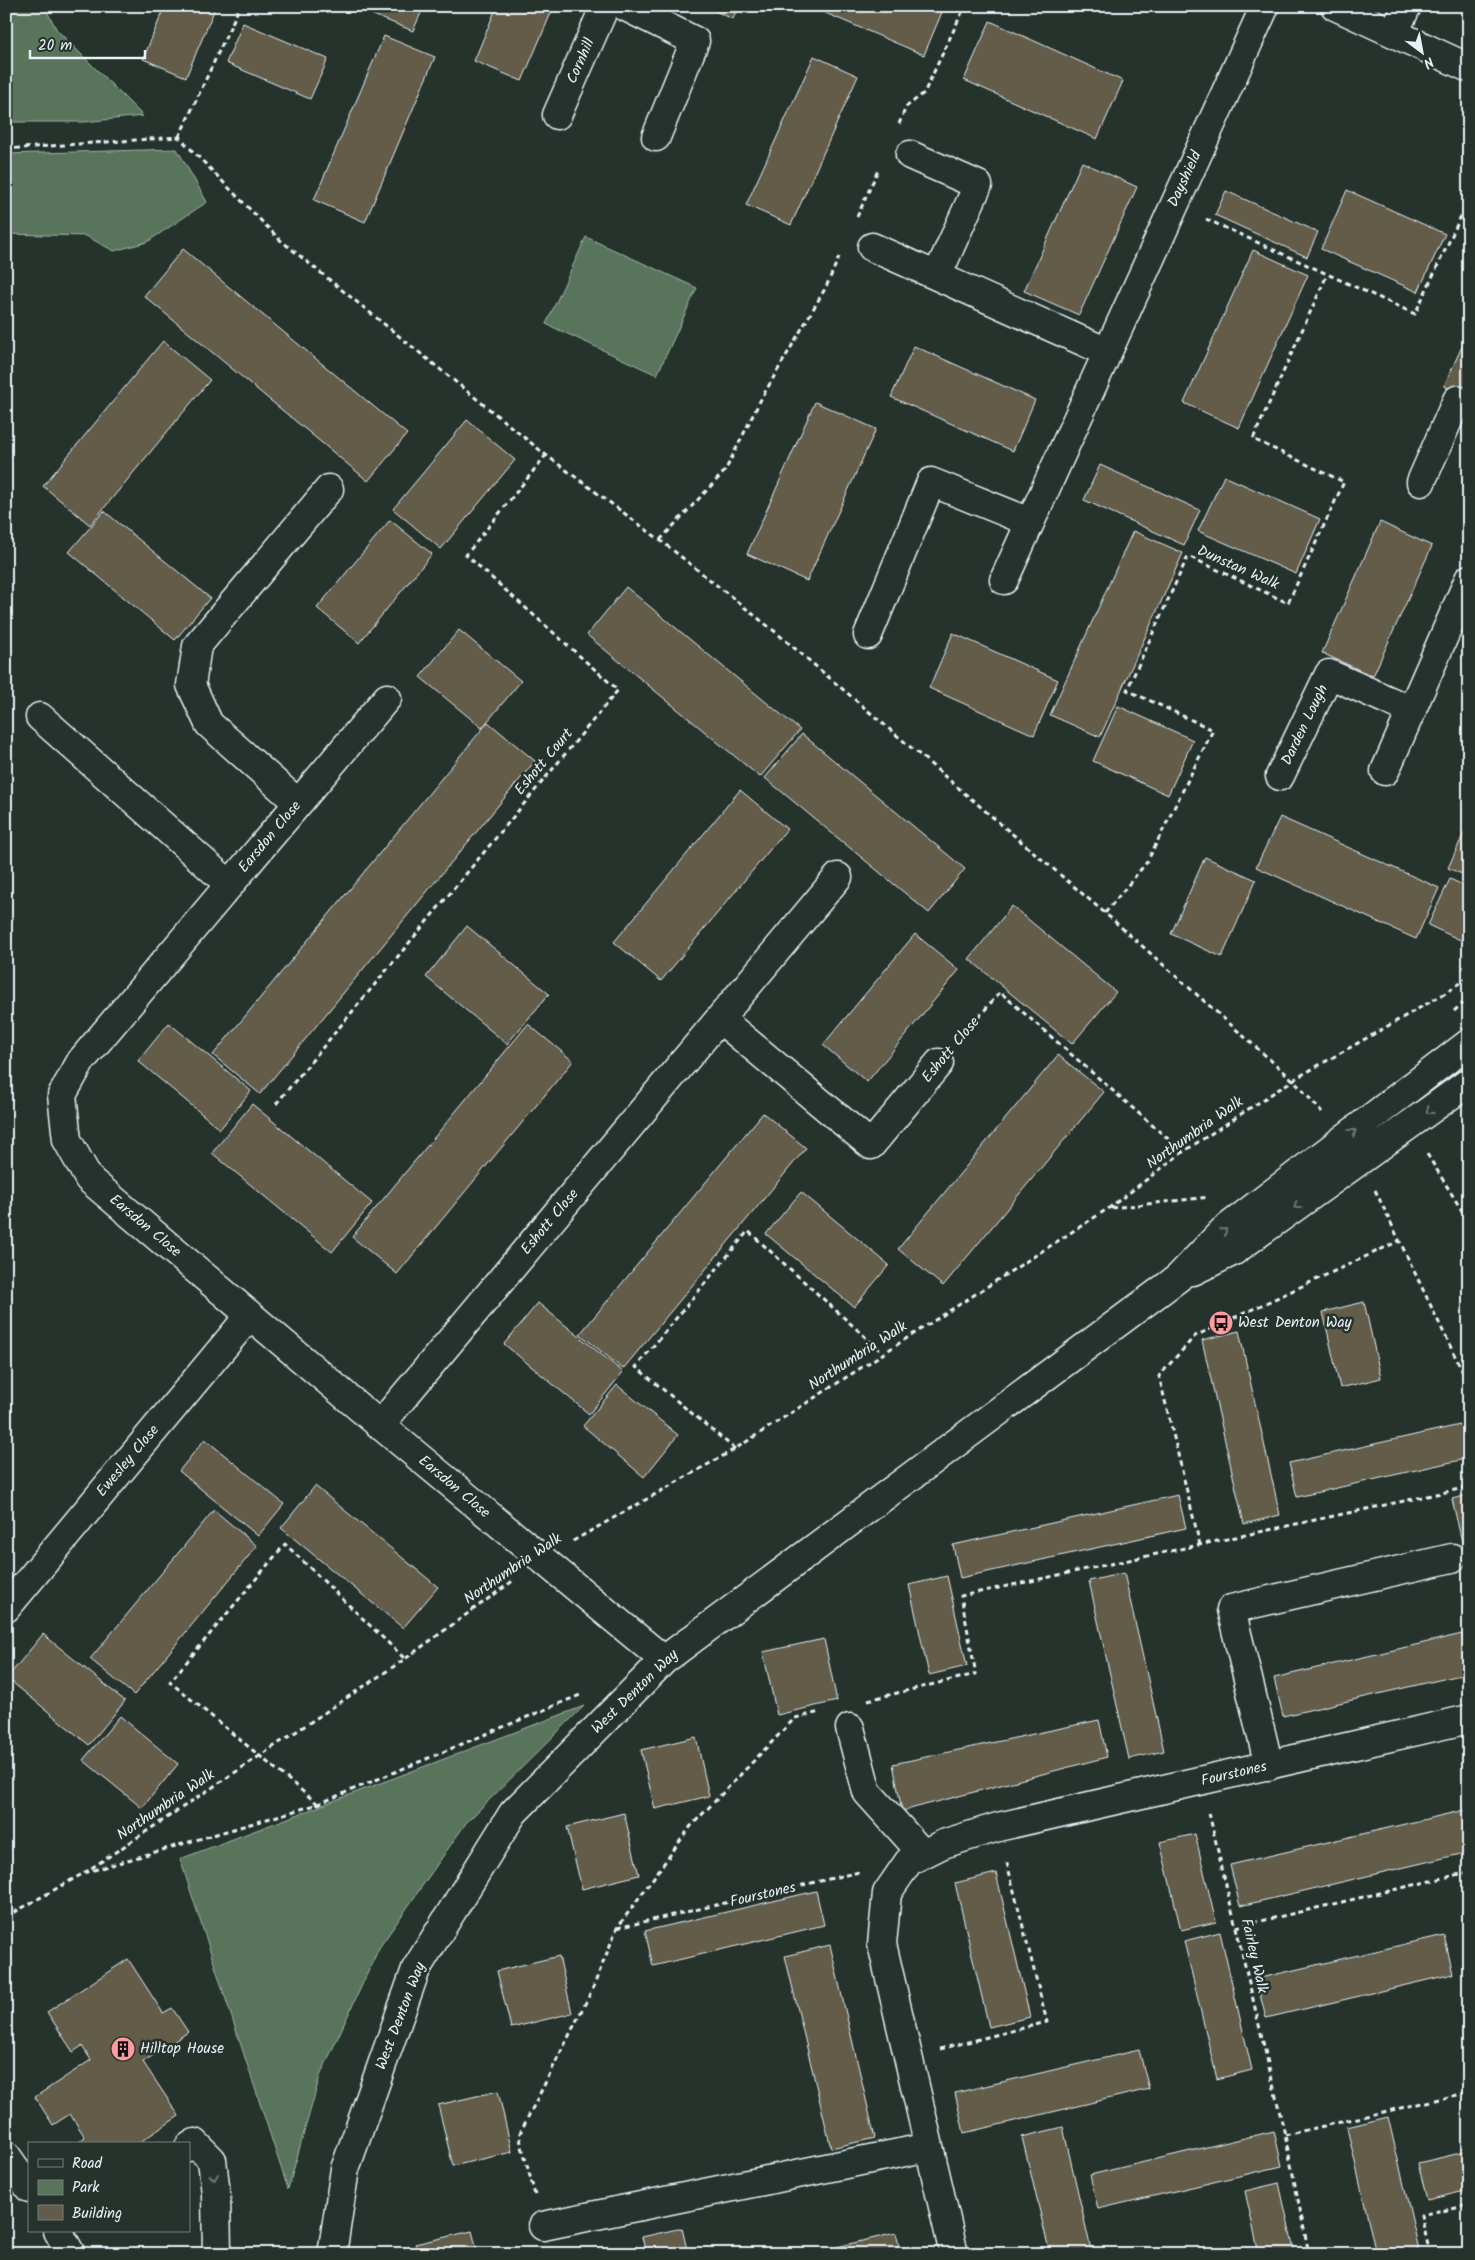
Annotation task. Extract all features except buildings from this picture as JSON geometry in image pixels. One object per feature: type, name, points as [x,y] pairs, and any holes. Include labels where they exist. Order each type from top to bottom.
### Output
[{"type":"street","name":"Cornhill","points":[[557,115],[605,6]]},
{"type":"street","points":[[624,6],[695,40],[656,137]]},
{"type":"street","name":"Dayshield","points":[[1004,580],[1265,6]]},
{"type":"street","points":[[1335,6],[1469,68]]},
{"type":"street","points":[[1394,33],[1406,6]]},
{"type":"street","points":[[910,155],[978,185],[938,276]]},
{"type":"street","points":[[872,247],[1107,352]]},
{"type":"street","points":[[1421,482],[1457,400],[1469,406]]},
{"type":"street","points":[[868,635],[931,482],[1030,522]]},
{"type":"street","points":[[298,803],[209,724],[191,685],[197,646],[329,489]]},
{"type":"street","points":[[1385,771],[1469,579]]},
{"type":"street","name":"Darden Lough","points":[[1280,776],[1329,674],[1412,711]]},
{"type":"street","name":"Earsdon Close","points":[[387,698],[82,1061],[62,1095],[66,1140],[89,1179],[380,1425],[664,1660]]},
{"type":"street","points":[[40,717],[230,884]]},
{"type":"street","name":"Eshott Close","points":[[380,1425],[838,878]]},
{"type":"street","name":"Eshott Close","points":[[720,1019],[871,1145],[939,1063]]},
{"type":"street","name":"West Denton Way","points":[[332,2254],[345,2169],[416,1969],[513,1814],[664,1660],[1178,1278],[1223,1231],[1469,1043]]},
{"type":"street","name":"West Denton Way","points":[[1178,1278],[1234,1251],[1469,1082]]},
{"type":"street","name":"Ewesley Close","points":[[6,1608],[250,1314]]},
{"type":"street","points":[[1269,1766],[1231,1609],[1452,1558]]},
{"type":"street","name":"Fourstones","points":[[954,2254],[882,1944],[887,1893],[916,1857],[942,1844],[998,1827],[1469,1719]]},
{"type":"street","points":[[850,1728],[867,1792],[916,1857]]},
{"type":"street","points":[[190,2146],[195,2143],[212,2160],[216,2194],[217,2254]]},
{"type":"street","points":[[543,2226],[930,2147]]},
{"type":"street","points":[[6,2155],[28,2187]]},
{"type":"street","points":[[59,2232],[71,2254]]},
{"type":"path","points":[[179,137],[240,6]]},
{"type":"path","points":[[899,125],[906,108],[924,93],[965,6]]},
{"type":"path","points":[[6,149],[179,137],[279,239],[546,455],[660,540],[778,634],[1105,913],[1293,1080],[1324,1115]]},
{"type":"path","points":[[856,219],[883,159]]},
{"type":"path","points":[[1174,204],[1416,314],[1469,199]]},
{"type":"path","points":[[660,540],[725,471],[761,399],[826,287],[841,253]]},
{"type":"path","name":"Dunstan Walk","points":[[1105,913],[1147,862],[1213,730],[1127,690],[1188,556],[1288,603],[1344,482],[1253,439],[1328,275]]},
{"type":"path","name":"Eshott Court","points":[[276,1104],[618,690],[466,555],[546,455]]},
{"type":"path","name":"Northumbria Walk","points":[[84,1873],[405,1659],[542,1559],[735,1448],[1109,1208],[1183,1152],[1293,1080],[1444,994],[1469,976]]},
{"type":"path","name":"Eshott Close","points":[[939,1063],[1000,992],[1183,1152]]},
{"type":"path","points":[[1422,1146],[1469,1222]]},
{"type":"path","points":[[1374,1187],[1469,1385]]},
{"type":"path","points":[[735,1448],[636,1366],[748,1231],[883,1353]]},
{"type":"path","points":[[1200,1545],[1159,1376],[1195,1336],[1399,1241]]},
{"type":"path","points":[[318,1804],[170,1682],[285,1544],[405,1659]]},
{"type":"path","points":[[6,1917],[84,1873],[318,1804],[582,1694]]},
{"type":"path","name":"Fairley Walk","points":[[1202,1781],[1285,2135],[1309,2254]]},
{"type":"path","points":[[909,2057],[1047,2022],[998,1827]]},
{"type":"path","name":"Fourstones","points":[[617,1928],[916,1857]]},
{"type":"path","points":[[1236,1927],[1469,1872]]},
{"type":"path","points":[[1285,2135],[1469,2092]]},
{"type":"path","points":[[1430,2254],[1421,2215],[1469,2204]]},
{"type":"green space","points":[[6,6],[44,6],[57,30],[143,116],[84,122],[6,122]]},
{"type":"green space","points":[[177,149],[207,202],[147,242],[114,251],[86,236],[6,234],[6,154]]},
{"type":"green space","points":[[586,237],[697,288],[657,375],[546,324]]},
{"type":"green space","points":[[584,1706],[466,1823],[379,1948],[320,2076],[288,2189],[180,1859]]},
{"type":"place","name":"West Denton Way","points":[[1221,1323]]},
{"type":"place","name":"Hilltop House","points":[[123,2049]]}]
